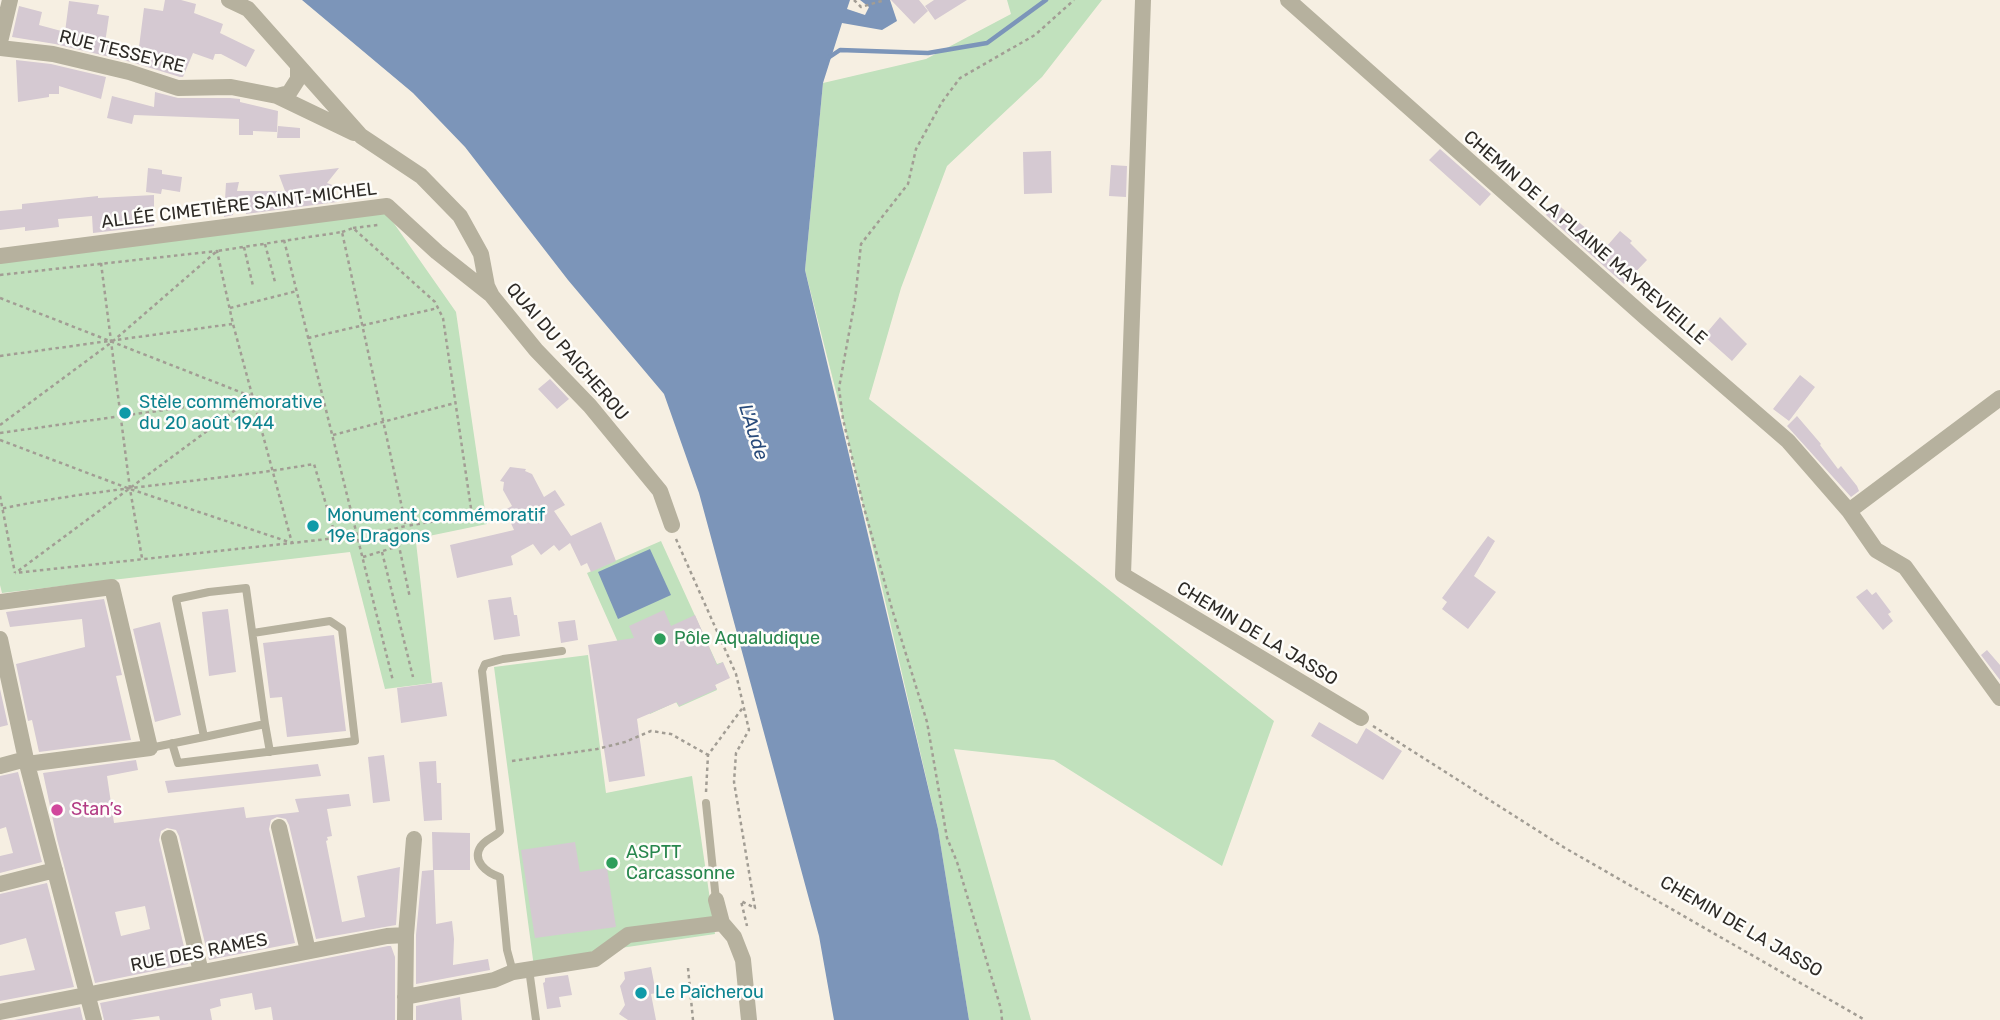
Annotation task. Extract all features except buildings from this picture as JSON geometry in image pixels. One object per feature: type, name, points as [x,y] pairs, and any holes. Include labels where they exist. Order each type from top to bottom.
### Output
[{"type":"street","points":[[0,42],[10,0]]},
{"type":"street","name":"QUAI DU PAICHEROU","points":[[229,0],[248,9],[361,136],[421,176],[460,216],[481,254],[487,286],[492,296],[536,350],[590,406],[660,491],[672,526]]},
{"type":"street","name":"CHEMIN DE LA JASSO","points":[[1143,0],[1122,575],[1361,718]]},
{"type":"street","name":"CHEMIN DE LA PLAINE MAYREVIEILLE","points":[[1288,0],[1788,441],[1849,511],[1876,550],[1905,567],[2000,698]]},
{"type":"street","name":"RUE TESSEYRE","points":[[0,48],[53,54],[129,72],[178,88],[231,87],[277,96],[361,136]]},
{"type":"street","points":[[277,96],[289,93],[298,79],[298,66]]},
{"type":"street","name":"ALLÉE CIMETIÈRE SAINT-MICHEL","points":[[0,256],[387,206],[437,252],[492,296]]},
{"type":"street","points":[[1849,511],[2000,398]]},
{"type":"street","points":[[0,602],[112,587],[150,748],[0,766]]},
{"type":"street","points":[[0,639],[27,761],[94,1020]]},
{"type":"street","points":[[279,827],[308,951]]},
{"type":"street","points":[[169,838],[201,972]]},
{"type":"street","points":[[405,1020],[406,935],[414,839]]},
{"type":"street","points":[[0,884],[55,870]]},
{"type":"street","points":[[716,900],[722,923],[734,937],[743,960],[749,1020]]},
{"type":"street","points":[[405,997],[494,980],[521,970],[595,959],[628,935],[722,923]]},
{"type":"street","name":"RUE DES RAMES","points":[[0,1012],[387,936],[406,935]]},
{"type":"lane","points":[[204,737],[176,599],[246,588],[270,752]]},
{"type":"lane","points":[[172,743],[178,763],[355,741],[342,629],[330,621],[253,633]]},
{"type":"lane","points":[[536,1020],[521,970],[507,950],[500,877],[488,873],[482,867],[478,854],[481,845],[500,831],[482,671],[485,664],[503,659],[562,651]]},
{"type":"lane","points":[[150,748],[265,724]]},
{"type":"lane","points":[[706,803],[716,900]]},
{"type":"path","points":[[854,0],[861,7],[885,0]]},
{"type":"path","points":[[1002,1020],[957,862],[947,838],[926,722],[863,504],[843,419],[839,388],[855,300],[861,244],[908,184],[916,149],[942,102],[960,78],[1035,35],[1074,0]]},
{"type":"path","points":[[0,275],[217,251],[378,225]]},
{"type":"path","points":[[353,228],[435,302],[443,318],[472,515],[358,537]]},
{"type":"path","points":[[342,232],[406,526]]},
{"type":"path","points":[[285,240],[393,681]]},
{"type":"path","points":[[265,243],[275,282]]},
{"type":"path","points":[[244,247],[253,286]]},
{"type":"path","points":[[217,251],[233,324],[292,543]]},
{"type":"path","points":[[0,425],[112,342],[217,251]]},
{"type":"path","points":[[101,263],[130,489],[142,558]]},
{"type":"path","points":[[230,308],[297,290]]},
{"type":"path","points":[[0,298],[253,397]]},
{"type":"path","points":[[308,338],[438,308]]},
{"type":"path","points":[[0,356],[233,324]]},
{"type":"path","points":[[0,433],[253,397]]},
{"type":"path","points":[[15,573],[253,397]]},
{"type":"path","points":[[332,435],[455,403]]},
{"type":"path","points":[[0,440],[130,489],[292,543]]},
{"type":"path","points":[[1,508],[314,464],[336,538],[15,573]]},
{"type":"path","points":[[0,496],[15,573]]},
{"type":"path","points":[[672,526],[677,546],[736,674],[749,730],[736,753],[734,782],[755,908],[741,901],[749,936]]},
{"type":"path","points":[[363,557],[399,546],[410,598]]},
{"type":"path","points":[[382,552],[413,677]]},
{"type":"path","points":[[706,803],[708,755],[744,706]]},
{"type":"path","name":"CHEMIN DE LA JASSO","points":[[1361,718],[1565,848],[1866,1020]]},
{"type":"path","points":[[512,761],[597,749],[651,730],[671,734],[708,755]]},
{"type":"path","points":[[688,968],[693,1020]]},
{"type":"green space","points":[[1007,0],[1102,0],[1042,77],[947,166],[901,288],[869,399],[1274,721],[1222,866],[1054,760],[954,749],[1031,1020],[969,1020],[938,829],[843,419],[805,270],[823,83],[926,59],[1011,14]]},
{"type":"green space","points":[[386,212],[456,312],[487,524],[424,537],[424,540],[416,542],[432,683],[385,689],[350,552],[2,593],[0,261]]},
{"type":"green space","name":"Pôle Aqualudique","points":[[661,541],[717,664],[723,662],[715,685],[717,690],[679,707],[676,702],[650,714],[587,573]]},
{"type":"green space","name":"ASPTT Carcassonne","points":[[588,655],[606,793],[692,776],[715,934],[614,949],[534,967],[494,667]]},
{"type":"water","name":"L'Aude","points":[[302,0],[850,0],[847,9],[865,15],[869,7],[860,0],[890,0],[897,21],[882,30],[842,23],[823,83],[805,270],[938,829],[969,1020],[834,1020],[819,936],[699,493],[664,394],[568,280],[465,147],[413,93]]},
{"type":"water","points":[[650,549],[671,595],[618,619],[598,572]]},
{"type":"waterway","points":[[828,58],[840,50],[928,53],[987,43],[1046,0]]},
{"type":"place","name":"Stèle commémorative du 20 août 1944","points":[[125,413]]},
{"type":"place","name":"Monument commémoratif 19e Dragons","points":[[313,526]]},
{"type":"place","name":"Pôle Aqualudique","points":[[660,639]]},
{"type":"place","name":"Stan’s","points":[[57,810]]},
{"type":"place","name":"ASPTT Carcassonne","points":[[612,863]]},
{"type":"place","name":"Le Païcherou","points":[[641,993]]}]
